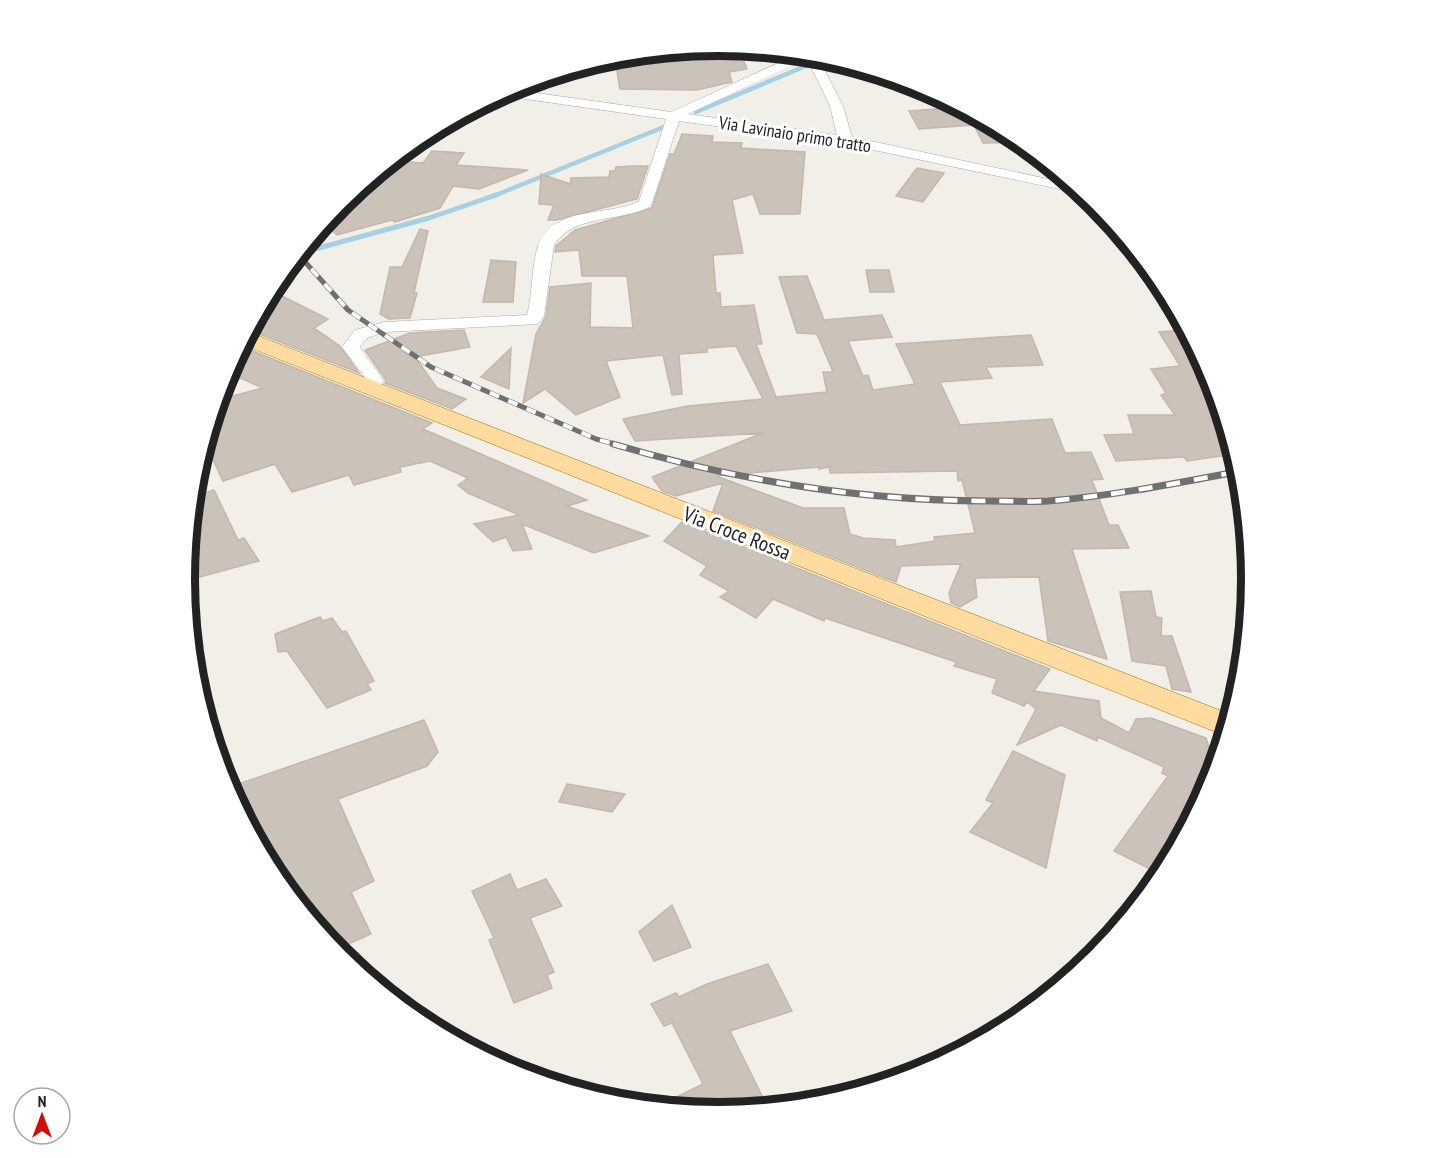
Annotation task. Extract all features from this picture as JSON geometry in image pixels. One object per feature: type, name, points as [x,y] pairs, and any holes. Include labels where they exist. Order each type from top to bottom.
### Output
[{"type":"main road","name":"Via Croce Rossa","points":[[252,341],[1221,723]]},
{"type":"street","points":[[370,389],[375,381],[372,370],[356,356],[351,348],[361,334],[384,327],[525,321],[536,316],[546,245],[550,236],[586,217],[633,209],[646,202],[674,115],[801,62]]},
{"type":"street","points":[[816,65],[830,89],[844,129],[845,140]]},
{"type":"street","name":"Via Lavinaio primo tratto","points":[[520,94],[845,140],[1068,188]]},
{"type":"building","points":[[684,57],[742,57],[747,69],[729,72],[732,82],[697,90],[620,89],[616,66],[647,63],[647,61],[650,60]]},
{"type":"building","points":[[948,108],[1006,142],[983,143],[974,125],[919,129],[909,111]]},
{"type":"building","points":[[682,134],[713,136],[712,142],[742,143],[741,148],[805,152],[800,214],[760,214],[753,194],[732,200],[743,253],[713,255],[716,293],[720,293],[721,307],[754,305],[762,344],[756,344],[776,397],[827,392],[823,372],[833,372],[817,334],[797,333],[779,277],[807,276],[824,320],[882,315],[892,337],[848,341],[863,376],[868,375],[873,390],[915,384],[896,344],[1031,335],[1043,365],[986,367],[992,378],[940,382],[960,425],[1052,419],[1065,453],[1091,452],[1103,479],[1092,480],[1109,525],[1118,525],[1129,548],[1072,549],[1107,659],[1048,641],[1039,577],[975,578],[977,597],[960,607],[951,603],[949,593],[961,564],[901,566],[896,582],[713,511],[723,483],[676,496],[662,491],[652,477],[763,433],[635,441],[623,419],[688,406],[763,399],[736,346],[707,348],[707,352],[679,354],[682,394],[672,395],[663,355],[606,361],[620,397],[576,415],[545,389],[523,403],[536,334],[546,316],[550,287],[591,283],[590,327],[633,328],[627,276],[582,276],[579,250],[555,252],[556,246],[575,230],[652,208],[670,154],[674,154]],"holes":[[[819,467],[819,469],[829,467],[830,473],[957,471],[958,481],[962,480],[975,533],[934,537],[935,541],[896,547],[895,540],[863,538],[850,534],[844,508],[803,508],[716,476]]]},
{"type":"building","points":[[432,151],[464,153],[456,165],[528,170],[479,189],[453,186],[440,208],[395,222],[392,220],[337,235],[330,229],[373,185],[403,162],[423,163]]},
{"type":"building","points":[[648,166],[637,199],[557,220],[548,220],[554,205],[539,204],[541,174],[570,184],[571,178],[609,177],[610,171],[615,171],[616,167]]},
{"type":"building","points":[[917,168],[944,173],[923,202],[896,196]]},
{"type":"building","points":[[420,229],[428,231],[410,318],[389,319],[380,314],[390,267],[402,267]]},
{"type":"building","points":[[491,260],[516,262],[513,302],[483,302]]},
{"type":"building","points":[[866,270],[889,270],[894,292],[870,292]]},
{"type":"building","points":[[279,294],[328,319],[314,328],[340,346],[359,373],[257,333]]},
{"type":"building","points":[[464,330],[470,347],[415,357],[437,388],[466,399],[452,409],[385,383],[386,380],[365,350],[410,333]]},
{"type":"building","points":[[1179,331],[1202,379],[1227,455],[1187,461],[1184,457],[1116,461],[1104,435],[1134,434],[1128,415],[1175,415],[1161,395],[1166,393],[1151,369],[1180,366],[1159,332]]},
{"type":"building","points":[[511,348],[509,389],[481,377]]},
{"type":"building","points":[[248,349],[432,423],[423,429],[587,500],[567,506],[649,536],[594,553],[522,524],[532,549],[513,551],[506,537],[493,542],[474,524],[519,515],[468,493],[458,485],[468,478],[430,461],[400,467],[401,472],[354,485],[349,475],[292,492],[275,464],[223,481],[210,455],[228,397],[263,388],[236,376]]},
{"type":"building","points":[[214,490],[238,540],[244,538],[259,561],[195,578],[202,494]]},
{"type":"building","points":[[682,522],[1050,669],[1034,691],[1099,701],[1101,718],[1129,733],[1136,719],[1151,718],[1206,738],[1211,754],[1202,779],[1188,811],[1154,870],[1114,851],[1168,776],[1162,773],[1164,767],[1098,737],[1097,741],[1061,725],[1017,745],[1036,709],[1027,702],[1024,706],[992,693],[997,679],[954,666],[956,662],[825,618],[824,621],[773,599],[756,618],[720,597],[729,591],[700,575],[707,566],[664,541]]},
{"type":"building","points":[[1151,591],[1156,617],[1162,618],[1161,636],[1172,636],[1191,692],[1172,689],[1166,666],[1132,661],[1120,592]]},
{"type":"building","points":[[320,617],[323,621],[332,618],[342,632],[346,631],[374,681],[367,684],[371,690],[327,708],[287,651],[278,652],[275,634]]},
{"type":"building","points":[[424,720],[438,752],[427,766],[338,799],[374,881],[351,892],[371,934],[345,946],[303,898],[283,870],[249,811],[237,784]]},
{"type":"building","points":[[1013,751],[1065,775],[1046,868],[970,832],[993,803],[986,800]]},
{"type":"building","points":[[567,784],[625,794],[612,812],[559,802]]},
{"type":"building","points":[[510,874],[517,890],[546,879],[562,906],[530,918],[554,972],[547,975],[552,988],[514,1003],[489,940],[494,938],[472,891]]},
{"type":"building","points":[[672,905],[691,947],[654,961],[639,932]]},
{"type":"building","points":[[768,964],[792,1011],[730,1031],[764,1100],[718,1102],[671,1100],[703,1084],[672,1023],[664,1026],[651,1004],[676,993],[679,997],[707,984]]},
{"type":"waterway","points":[[696,112],[810,64]]},
{"type":"waterway","points":[[496,195],[664,127]]},
{"type":"waterway","points":[[311,250],[429,218],[496,195]]},
{"type":"waterway","points":[[491,197],[496,195]]},
{"type":"railway","points":[[303,260],[348,310],[431,367],[596,439],[618,445]]},
{"type":"railway","points":[[613,444],[752,478],[846,492],[941,500],[1048,501],[1072,499],[1145,489],[1231,473]]}]
